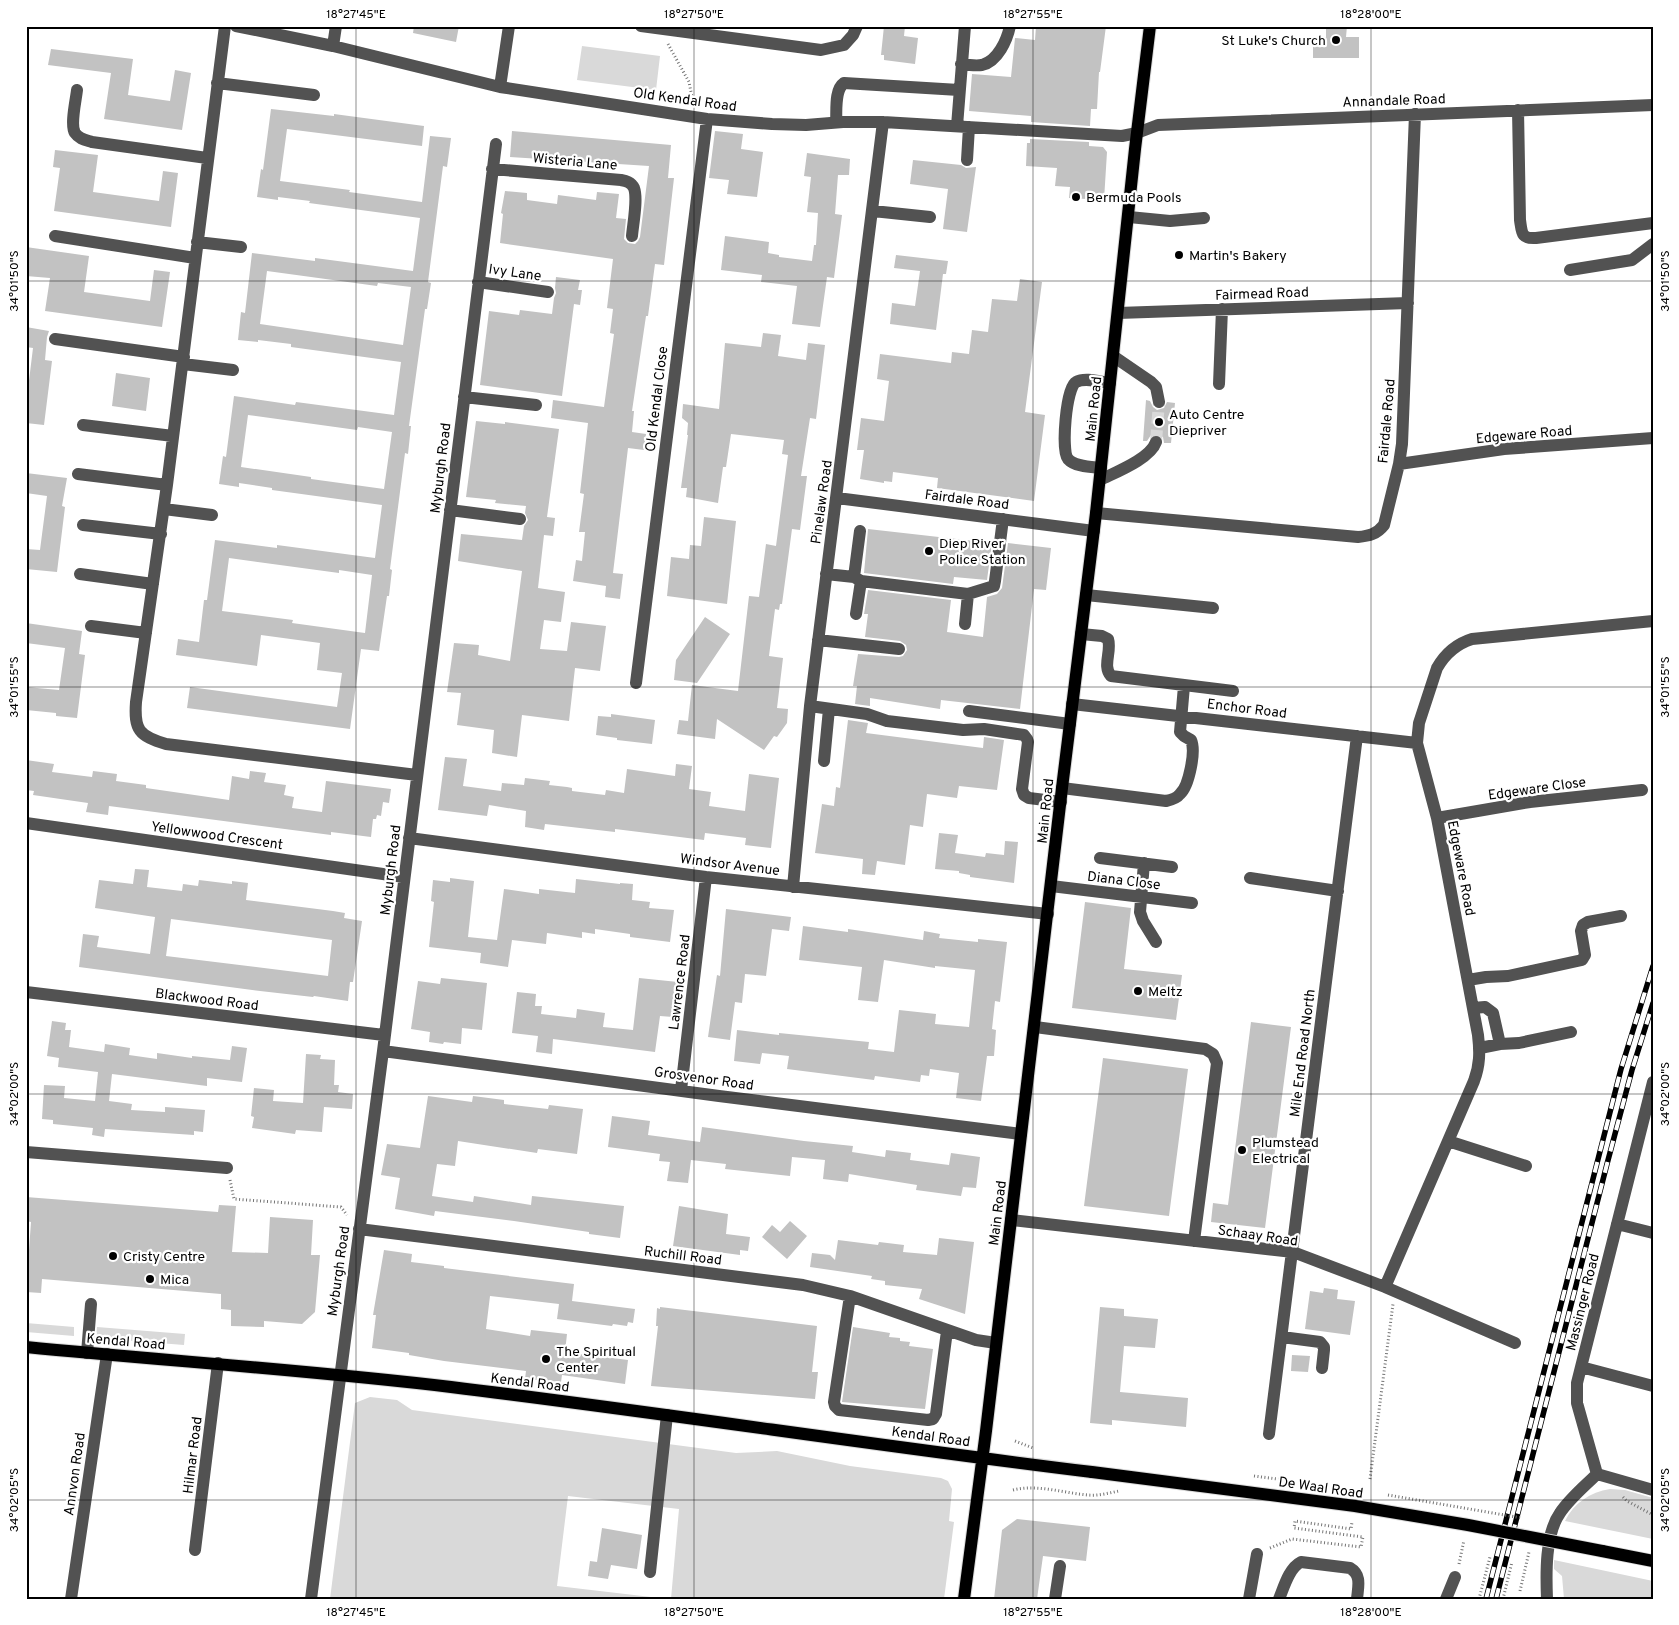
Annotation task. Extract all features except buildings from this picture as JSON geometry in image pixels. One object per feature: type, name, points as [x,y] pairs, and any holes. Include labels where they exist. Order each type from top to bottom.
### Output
[{"type":"main road","name":"Main Road","points":[[964,1599],[983,1458],[1035,1028],[1060,802],[1094,531],[1150,26]]},
{"type":"main road","name":"Kendal Road","points":[[26,1347],[218,1363],[451,1387],[983,1458]]},
{"type":"main road","name":"Kendal Road","points":[[26,1355],[71,1351]]},
{"type":"main road","name":"De Waal Road","points":[[983,1458],[1355,1506],[1653,1560]]},
{"type":"street","points":[[225,26],[161,534],[136,702],[135,720],[140,731],[150,740],[166,744],[417,775]]},
{"type":"street","name":"Old Kendal Road","points":[[236,26],[333,46],[500,87],[707,118],[806,125],[836,122],[883,122],[1114,136],[1137,133]]},
{"type":"street","points":[[333,46],[336,26]]},
{"type":"street","points":[[500,87],[509,26]]},
{"type":"street","points":[[641,26],[668,30],[686,29],[821,50],[844,45],[853,35],[857,26]]},
{"type":"street","points":[[965,26],[959,90],[967,160]]},
{"type":"street","points":[[961,64],[983,65],[988,62],[1003,46],[1010,26]]},
{"type":"street","points":[[217,83],[314,95]]},
{"type":"street","points":[[836,122],[838,90],[844,83],[959,90]]},
{"type":"street","points":[[77,90],[73,124],[74,132],[80,138],[92,142],[207,158]]},
{"type":"street","name":"Annandale Road","points":[[1137,133],[1158,125],[1653,105]]},
{"type":"street","points":[[1518,110],[1520,220],[1525,237],[1528,239],[1653,223]]},
{"type":"street","name":"Fairdale Road","points":[[1096,513],[1367,536],[1375,534],[1384,525],[1402,444],[1415,114]]},
{"type":"street","name":"Old Kendal Close","points":[[636,683],[707,118]]},
{"type":"street","name":"Pinelaw Road","points":[[793,887],[810,706],[883,122]]},
{"type":"street","name":"Myburgh Road","points":[[311,1599],[496,144]]},
{"type":"street","name":"Wisteria Lane","points":[[492,169],[629,182],[634,187],[635,197],[632,236]]},
{"type":"street","points":[[873,211],[930,217]]},
{"type":"street","points":[[1129,217],[1170,221],[1204,218]]},
{"type":"street","points":[[55,236],[195,258]]},
{"type":"street","points":[[197,242],[242,247]]},
{"type":"street","points":[[1570,270],[1632,260],[1653,244]]},
{"type":"street","name":"Ivy Lane","points":[[478,282],[548,292]]},
{"type":"street","name":"Fairmead Road","points":[[1118,313],[1408,303]]},
{"type":"street","points":[[1219,384],[1222,309]]},
{"type":"street","points":[[55,340],[233,370]]},
{"type":"street","points":[[1113,356],[1151,382],[1156,388],[1159,402]]},
{"type":"street","points":[[1110,382],[1085,380],[1076,382],[1071,386],[1064,440],[1066,455],[1069,461],[1100,474],[1142,458],[1154,448],[1156,442]]},
{"type":"street","points":[[464,396],[536,405]]},
{"type":"street","points":[[83,425],[173,436]]},
{"type":"street","name":"Edgeware Road","points":[[1399,464],[1504,449],[1653,438]]},
{"type":"street","points":[[78,474],[167,485]]},
{"type":"street","name":"Fairdale Road","points":[[837,498],[1094,531]]},
{"type":"street","points":[[164,509],[212,515]]},
{"type":"street","points":[[450,510],[520,519]]},
{"type":"street","points":[[826,574],[968,594],[994,586],[1003,519]]},
{"type":"street","points":[[83,525],[161,534]]},
{"type":"street","points":[[856,614],[860,531]]},
{"type":"street","points":[[80,574],[153,584]]},
{"type":"street","points":[[965,624],[968,594]]},
{"type":"street","points":[[1086,595],[1213,608]]},
{"type":"street","name":"Edgeware Road","points":[[1390,1289],[1448,1141],[1479,1069],[1480,1048],[1468,980],[1437,818],[1418,743],[1420,717],[1437,668],[1441,660],[1454,647],[1462,642],[1480,638],[1653,622]]},
{"type":"street","points":[[91,626],[146,633]]},
{"type":"street","points":[[1081,634],[1102,636],[1108,639],[1110,645],[1107,668],[1108,674],[1111,676],[1233,691]]},
{"type":"street","points":[[818,640],[898,649]]},
{"type":"street","points":[[1062,788],[1166,801],[1180,794],[1189,780],[1193,743],[1180,732],[1184,686]]},
{"type":"street","name":"Enchor Road","points":[[1072,704],[1418,743]]},
{"type":"street","points":[[810,706],[867,714],[887,721],[963,730],[984,729],[1024,734],[1028,742],[1022,789],[1024,795],[1029,798],[1060,802]]},
{"type":"street","points":[[824,761],[829,709]]},
{"type":"street","points":[[969,711],[1070,724]]},
{"type":"street","name":"Mile End Road North","points":[[1269,1434],[1357,736]]},
{"type":"street","name":"Edgeware Close","points":[[1437,818],[1530,802],[1642,790]]},
{"type":"street","name":"Yellowwood Crescent","points":[[26,823],[404,877]]},
{"type":"street","name":"Windsor Avenue","points":[[409,838],[706,877],[1048,914]]},
{"type":"street","points":[[1100,858],[1172,867]]},
{"type":"street","points":[[1144,863],[1140,897],[1141,917],[1156,942]]},
{"type":"street","name":"Lawrence Road","points":[[681,1090],[706,877]]},
{"type":"street","points":[[1250,878],[1338,890]]},
{"type":"street","name":"Diana Close","points":[[1051,886],[1192,903]]},
{"type":"street","points":[[1468,980],[1508,976],[1582,960],[1585,956],[1583,925],[1588,922],[1621,916]]},
{"type":"street","name":"Blackwood Road","points":[[26,992],[384,1035]]},
{"type":"street","points":[[1473,1008],[1487,1007],[1493,1013],[1500,1044]]},
{"type":"street","points":[[1035,1028],[1205,1048],[1213,1054],[1217,1063],[1194,1241]]},
{"type":"street","points":[[1480,1048],[1519,1043],[1571,1032]]},
{"type":"street","name":"Grosvenor Road","points":[[382,1051],[1021,1134]]},
{"type":"street","name":"Massinger Road","points":[[1597,1474],[1577,1403],[1577,1383],[1653,1082]]},
{"type":"street","points":[[1448,1141],[1526,1166]]},
{"type":"street","points":[[26,1152],[227,1168]]},
{"type":"street","name":"Schaay Road","points":[[1011,1220],[1293,1252],[1390,1289],[1515,1343]]},
{"type":"street","points":[[1617,1224],[1653,1233]]},
{"type":"street","name":"Ruchill Road","points":[[359,1229],[802,1285],[850,1296],[947,1331],[976,1340],[996,1343]]},
{"type":"street","points":[[850,1296],[834,1402],[836,1408],[842,1411],[933,1419],[936,1414],[947,1331]]},
{"type":"street","points":[[87,1353],[91,1304]]},
{"type":"street","points":[[1282,1337],[1323,1344],[1322,1368]]},
{"type":"street","name":"Annvon Road","points":[[71,1599],[107,1354]]},
{"type":"street","name":"Hilmar Road","points":[[195,1550],[218,1363]]},
{"type":"street","points":[[1581,1367],[1653,1386]]},
{"type":"street","points":[[650,1572],[667,1415]]},
{"type":"street","points":[[1547,1599],[1545,1569],[1555,1522],[1568,1503],[1597,1474],[1653,1490]]},
{"type":"street","points":[[1249,1599],[1257,1554]]},
{"type":"street","points":[[1279,1599],[1292,1569],[1301,1562],[1350,1568],[1355,1571],[1358,1577],[1357,1599]]},
{"type":"street","points":[[1055,1599],[1060,1566]]},
{"type":"street","points":[[1446,1599],[1456,1577]]},
{"type":"path","points":[[668,30],[667,42],[689,82],[693,102]]},
{"type":"path","points":[[227,1168],[234,1199],[341,1207],[359,1229]]},
{"type":"path","points":[[1370,1479],[1390,1289]]},
{"type":"path","points":[[1013,1490],[1036,1488],[1096,1495],[1121,1491]]},
{"type":"path","points":[[1257,1554],[1292,1539],[1362,1548],[1363,1537],[1294,1528],[1295,1522],[1352,1529],[1352,1522],[1343,1520]]},
{"type":"path","points":[[1455,1538],[1464,1540],[1456,1577]]},
{"type":"path","points":[[1520,1550],[1538,1554]]},
{"type":"path","points":[[1520,1591],[1529,1552]]},
{"type":"path","points":[[1479,1599],[1490,1556]]},
{"type":"path","points":[[1503,1599],[1512,1562]]},
{"type":"shaded area","points":[[582,46],[660,56],[656,90],[577,80]]},
{"type":"shaded area","points":[[26,1323],[74,1327],[74,1336],[26,1332]]},
{"type":"shaded area","points":[[97,1327],[185,1334],[184,1345],[96,1338]]},
{"type":"shaded area","points":[[370,1397],[397,1400],[412,1410],[736,1453],[777,1451],[850,1466],[941,1478],[948,1481],[952,1489],[949,1521],[954,1522],[944,1599],[671,1599],[679,1509],[568,1496],[557,1586],[668,1599],[330,1599],[355,1403]]},
{"type":"shaded area","points":[[1610,1489],[1625,1490],[1653,1498],[1653,1539],[1565,1521],[1583,1499]]},
{"type":"shaded area","points":[[1554,1560],[1653,1581],[1653,1599],[1564,1599],[1562,1576],[1554,1569]]},
{"type":"tunnel","points":[[1156,442],[1159,402]]},
{"type":"railway","points":[[1486,1599],[1621,1069],[1653,966]]},
{"type":"railway","points":[[1496,1599],[1607,1164],[1632,1070],[1653,1003]]},
{"type":"place","name":"St Luke's Church","points":[[1336,40]]},
{"type":"place","name":"Bermuda Pools","points":[[1076,197]]},
{"type":"place","name":"Martin's Bakery","points":[[1179,255]]},
{"type":"place","name":"Auto Centre Diepriver","points":[[1159,422]]},
{"type":"place","name":"Diep River Police Station","points":[[929,551]]},
{"type":"place","name":"Meltz","points":[[1138,991]]},
{"type":"place","name":"Plumstead Electrical","points":[[1242,1150]]},
{"type":"place","name":"Cristy Centre","points":[[113,1256]]},
{"type":"place","name":"Mica","points":[[150,1279]]},
{"type":"place","name":"The Spiritual Center","points":[[546,1359]]}]
